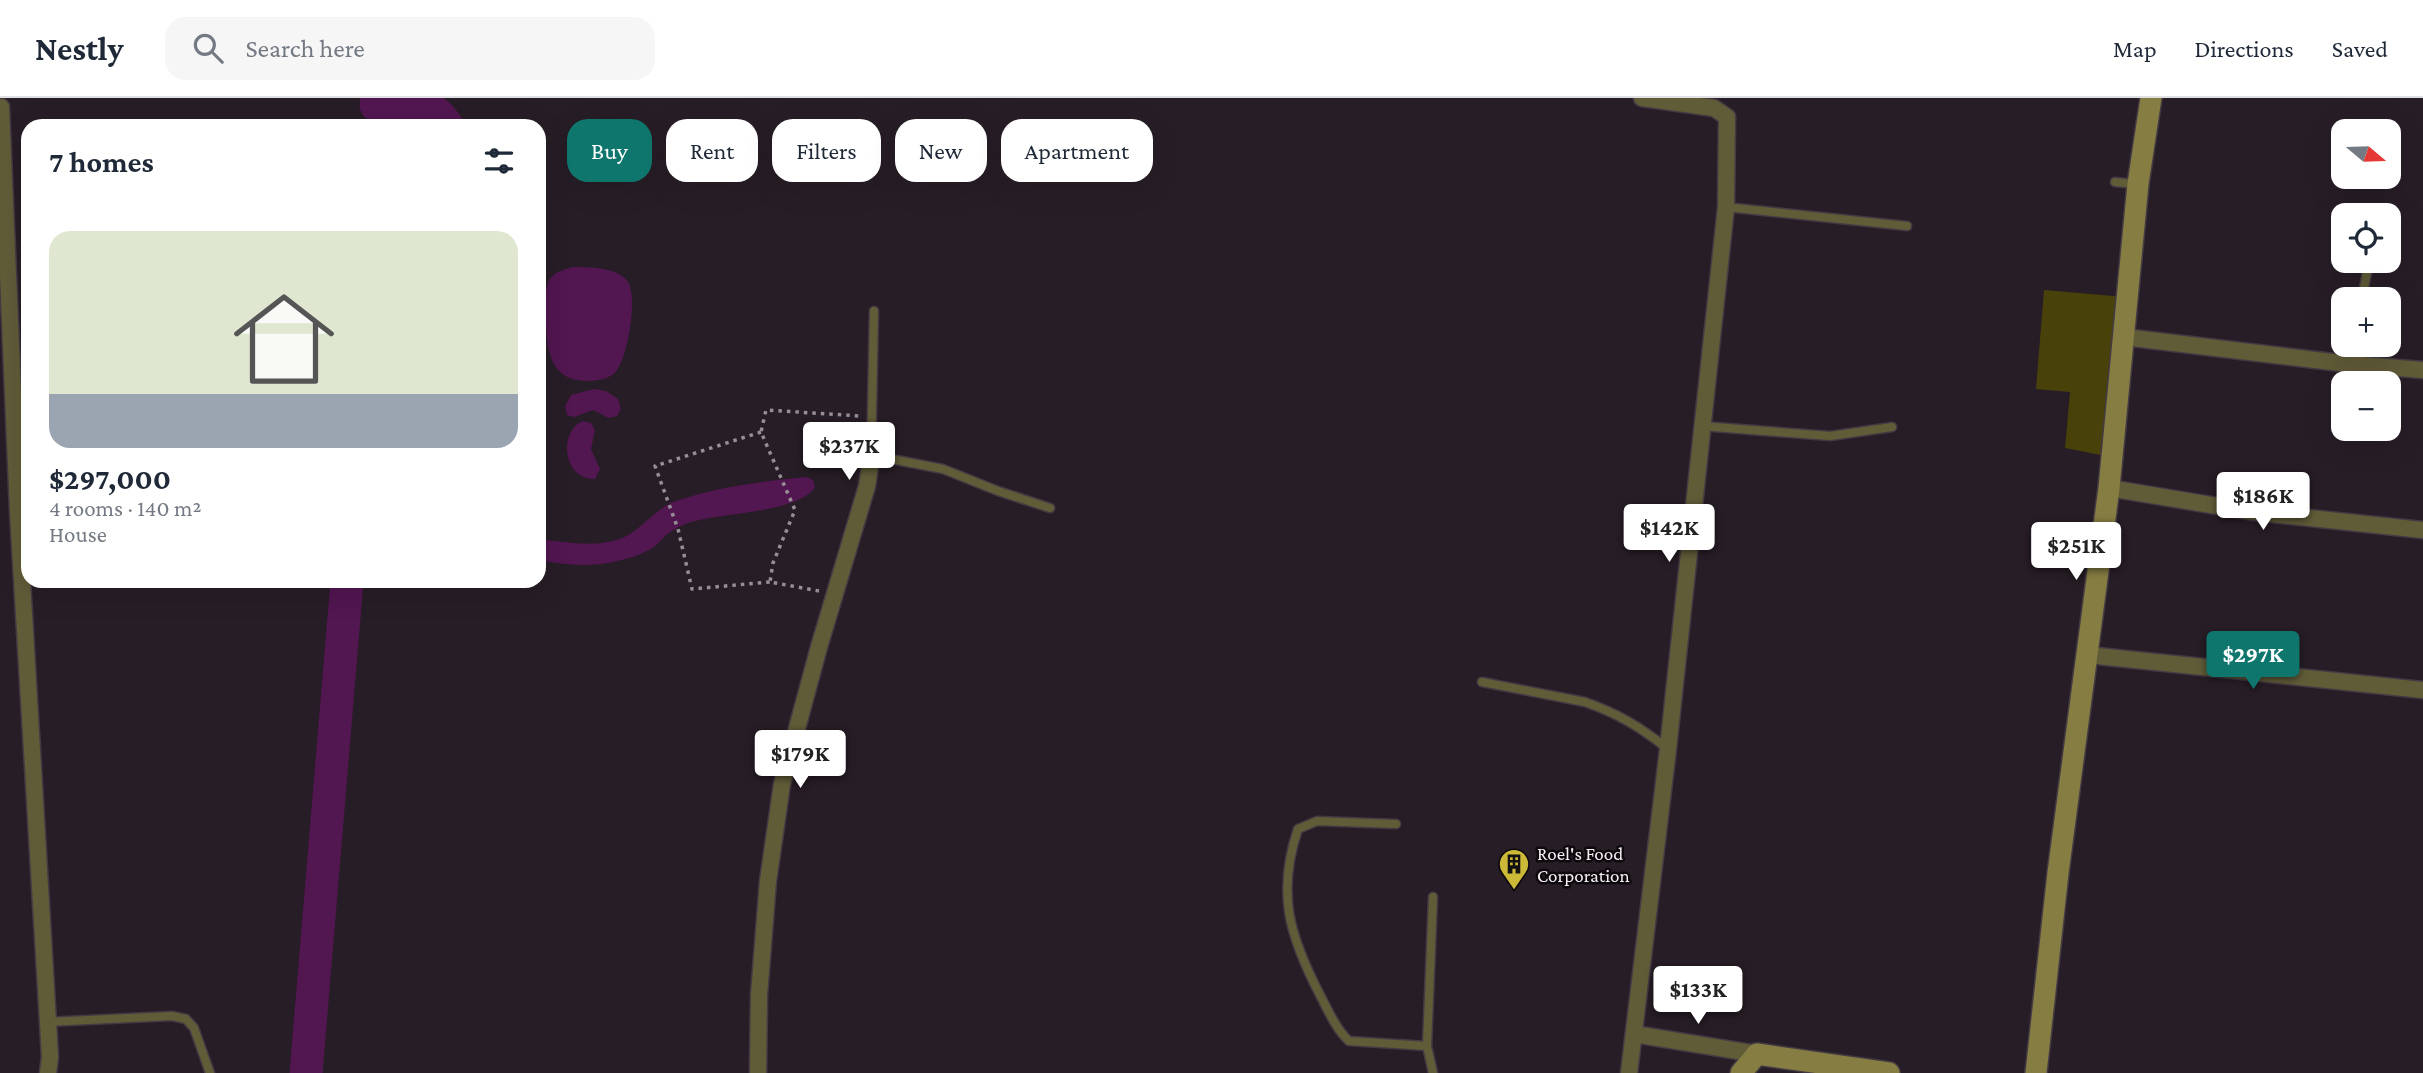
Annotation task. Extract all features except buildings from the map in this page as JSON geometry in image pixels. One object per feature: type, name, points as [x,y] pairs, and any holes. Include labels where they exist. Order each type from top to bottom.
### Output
[{"type":"street","points":[[1629,1073],[1668,749],[1726,207],[1727,117],[1714,108],[1642,98]]},
{"type":"street","points":[[2036,1073],[2058,873],[2109,488],[2138,184],[2151,98]]},
{"type":"street","points":[[0,107],[21,554]]},
{"type":"street","points":[[2124,337],[2349,364],[2423,370]]},
{"type":"street","points":[[758,1073],[759,995],[768,881],[782,784],[867,486],[870,459]]},
{"type":"street","points":[[2109,488],[2253,512],[2423,530]]},
{"type":"street","points":[[23,588],[50,1057],[48,1073]]},
{"type":"street","points":[[2088,655],[2423,690]]},
{"type":"street","points":[[1634,1034],[1889,1073]]},
{"type":"street","points":[[1741,1073],[1756,1054]]},
{"type":"lane","points":[[0,107],[10,98]]},
{"type":"lane","points":[[2115,182],[2138,184]]},
{"type":"lane","points":[[1726,207],[1907,226]]},
{"type":"lane","points":[[874,311],[870,459],[891,459],[943,469],[1050,508]]},
{"type":"lane","points":[[2349,364],[2350,357]]},
{"type":"lane","points":[[1701,426],[1830,436],[1892,427]]},
{"type":"lane","points":[[1482,682],[1599,707],[1627,719],[1668,749]]},
{"type":"lane","points":[[1396,824],[1317,821],[1298,829],[1290,854],[1287,908],[1300,951],[1340,1033],[1349,1041],[1427,1046]]},
{"type":"lane","points":[[1433,897],[1427,1046],[1433,1073]]},
{"type":"lane","points":[[46,1022],[172,1016],[186,1019],[194,1028],[210,1073]]},
{"type":"path","points":[[770,582],[773,563],[794,510],[761,432],[766,410],[873,416]]},
{"type":"path","points":[[761,432],[655,466],[678,529],[692,589],[770,582],[835,594]]},
{"type":"shaded area","points":[[573,267],[617,273],[628,282],[631,290],[632,314],[624,356],[614,374],[601,380],[583,381],[570,378],[554,365],[550,355],[546,330],[547,287],[554,274]]},
{"type":"shaded area","points":[[2044,290],[2125,297],[2106,456],[2065,448],[2070,392],[2036,389]]},
{"type":"shaded area","points":[[594,389],[606,391],[618,399],[621,409],[617,416],[609,418],[593,410],[574,417],[567,415],[565,406],[571,395]]},
{"type":"shaded area","points":[[583,421],[591,423],[595,430],[591,449],[600,469],[595,479],[576,472],[568,454],[570,434],[575,426]]},
{"type":"shaded area","points":[[807,477],[813,480],[815,487],[807,495],[780,506],[688,523],[665,536],[649,550],[629,558],[585,565],[546,561],[546,540],[585,544],[609,542],[630,534],[673,502],[705,492]]},
{"type":"waterway","points":[[377,98],[376,105],[416,104],[433,111],[442,119]]},
{"type":"waterway","points":[[306,1073],[346,588]]},
{"type":"place","name":"Roel's Food Corporation","points":[[1514,891]]}]
